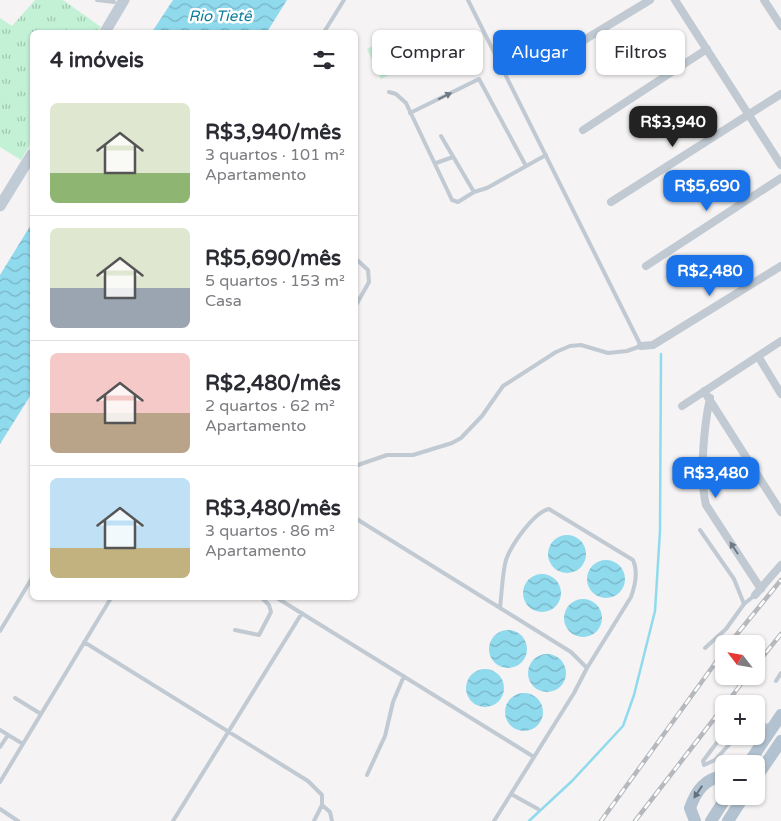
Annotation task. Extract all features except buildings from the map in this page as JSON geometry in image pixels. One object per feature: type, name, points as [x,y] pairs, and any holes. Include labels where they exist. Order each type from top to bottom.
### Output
[{"type":"main road","points":[[105,30],[113,18],[118,1]]},
{"type":"main road","points":[[0,206],[30,157]]},
{"type":"main road","points":[[754,755],[781,715]]},
{"type":"main road","points":[[765,765],[781,741]]},
{"type":"main road","points":[[695,821],[690,808],[697,792],[706,782],[715,779]]},
{"type":"main road","points":[[711,821],[721,805]]},
{"type":"main road","points":[[728,821],[738,805]]},
{"type":"street","points":[[586,39],[650,0]]},
{"type":"street","points":[[676,0],[781,164]]},
{"type":"street","points":[[764,0],[781,26]]},
{"type":"street","points":[[583,130],[708,49]]},
{"type":"street","points":[[611,202],[781,94]]},
{"type":"street","points":[[646,266],[781,178]]},
{"type":"street","points":[[641,346],[653,345],[781,266]]},
{"type":"street","points":[[682,406],[781,342]]},
{"type":"street","points":[[758,356],[781,394]]},
{"type":"street","points":[[704,391],[781,512]]},
{"type":"street","points":[[710,398],[705,428],[703,488],[706,505],[758,592],[781,565]]},
{"type":"lane","points":[[97,0],[118,1]]},
{"type":"lane","points":[[325,30],[344,0]]},
{"type":"lane","points":[[358,465],[387,455],[413,455],[452,443],[461,438],[482,416],[503,386],[556,352],[570,346],[581,345],[608,353],[627,352],[641,346],[468,0]]},
{"type":"lane","points":[[410,113],[479,79],[526,166]]},
{"type":"lane","points":[[388,92],[400,98],[410,113],[436,163],[452,200],[458,202],[546,155]]},
{"type":"lane","points":[[441,136],[474,192]]},
{"type":"lane","points":[[436,163],[453,157]]},
{"type":"lane","points":[[358,261],[368,270],[369,282],[358,302]]},
{"type":"lane","points":[[494,821],[631,597],[634,588],[635,565],[633,560],[549,508],[541,510],[534,516],[506,559],[500,607]]},
{"type":"lane","points":[[358,520],[571,652],[587,668]]},
{"type":"lane","points":[[700,530],[734,578],[744,604]]},
{"type":"lane","points":[[0,631],[30,581]]},
{"type":"lane","points":[[705,648],[726,629],[744,604],[758,592]]},
{"type":"lane","points":[[0,782],[110,600]]},
{"type":"lane","points":[[235,630],[259,635],[272,612],[264,600]]},
{"type":"lane","points":[[280,600],[534,757]]},
{"type":"lane","points":[[173,821],[302,613]]},
{"type":"lane","points":[[84,642],[308,780],[322,794],[322,805],[314,821]]},
{"type":"lane","points":[[776,681],[781,674]]},
{"type":"lane","points":[[367,775],[385,736],[393,702],[404,676]]},
{"type":"lane","points":[[15,698],[41,714]]},
{"type":"lane","points":[[765,725],[774,726]]},
{"type":"lane","points":[[0,730],[23,744]]},
{"type":"lane","points":[[0,747],[8,735]]},
{"type":"lane","points":[[715,745],[703,761],[704,764],[708,765],[715,760],[729,745]]},
{"type":"lane","points":[[511,794],[538,809]]},
{"type":"lane","points":[[322,805],[330,812],[332,821]]},
{"type":"lane","points":[[0,809],[12,819],[18,821]]},
{"type":"green space","points":[[35,0],[63,0],[101,27],[99,30],[30,30],[30,144],[21,160],[0,147],[0,18],[12,26]]},
{"type":"green space","points":[[372,46],[372,60],[367,49]]},
{"type":"green space","points":[[379,75],[389,75],[381,79]]},
{"type":"water","name":"Rio Tietê","points":[[173,0],[287,0],[268,30],[153,30]]},
{"type":"water","points":[[30,226],[30,396],[0,444],[0,275]]},
{"type":"water","points":[[567,535],[580,541],[586,554],[580,567],[567,573],[554,567],[548,554],[554,541]]},
{"type":"water","points":[[606,560],[619,566],[625,579],[619,592],[606,598],[593,592],[587,579],[593,566]]},
{"type":"water","points":[[542,574],[555,580],[561,593],[555,606],[542,612],[529,606],[523,593],[529,580]]},
{"type":"water","points":[[583,599],[596,605],[602,618],[596,631],[583,637],[570,631],[564,618],[570,605]]},
{"type":"water","points":[[508,630],[521,636],[527,649],[521,662],[508,668],[495,662],[489,649],[495,636]]},
{"type":"water","points":[[547,654],[560,660],[566,673],[560,686],[547,692],[534,686],[528,673],[534,660]]},
{"type":"water","points":[[485,669],[498,675],[504,688],[498,701],[485,707],[472,701],[466,688],[472,675]]},
{"type":"water","points":[[524,693],[537,699],[543,712],[537,725],[524,731],[511,725],[505,712],[511,699]]},
{"type":"waterway","points":[[529,821],[572,781],[623,726],[634,695],[655,611],[660,531],[661,354]]},
{"type":"railway","points":[[736,635],[781,580]]},
{"type":"railway","points":[[765,654],[781,634]]},
{"type":"railway","points":[[601,821],[715,663]]},
{"type":"railway","points":[[733,695],[740,685]]},
{"type":"railway","points":[[635,821],[715,718]]}]
